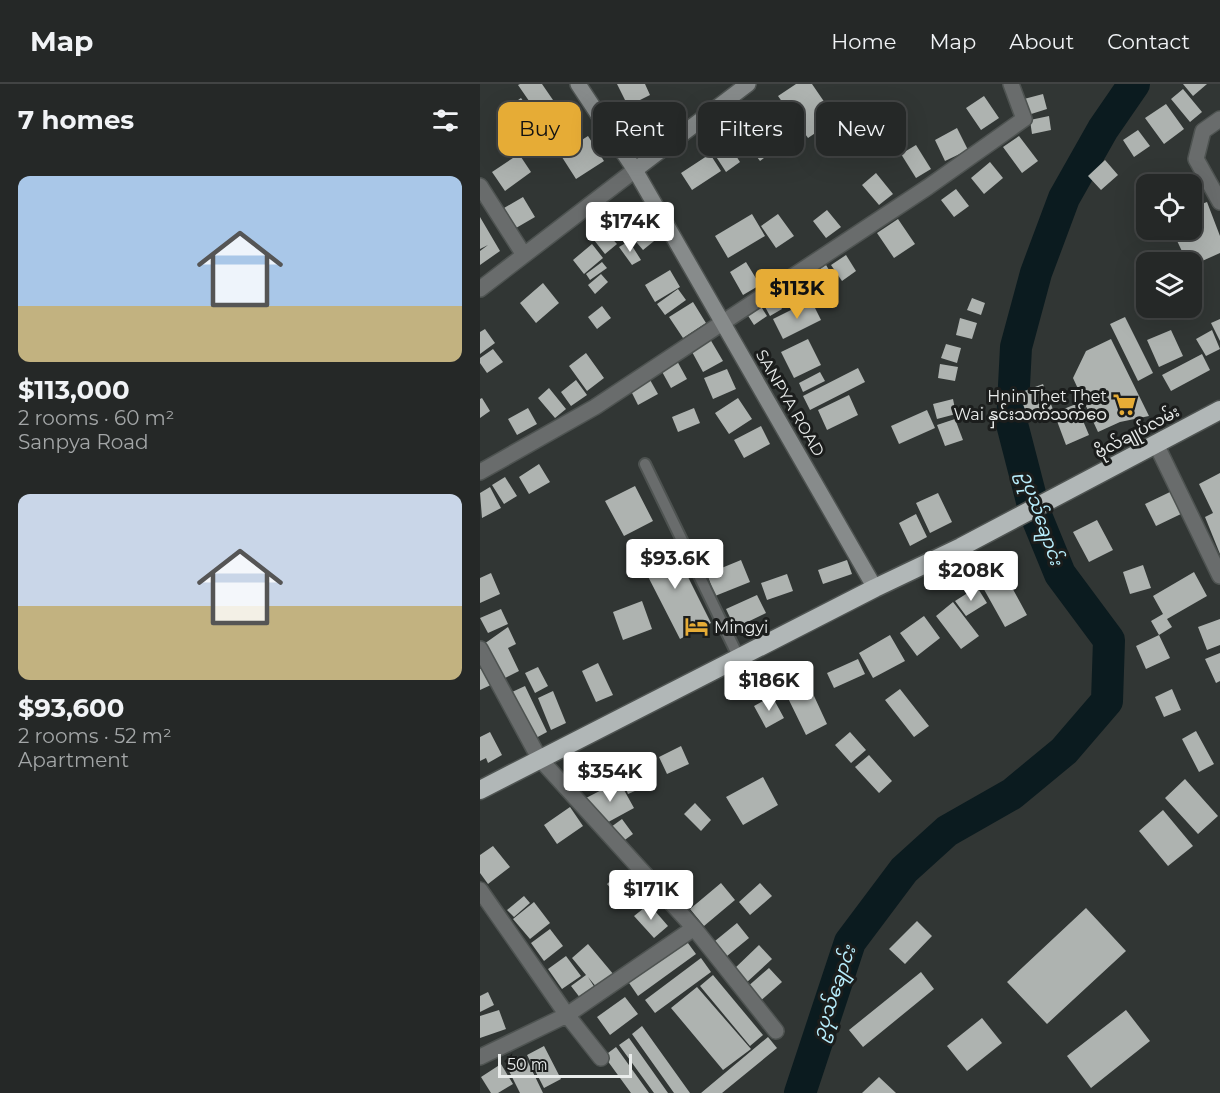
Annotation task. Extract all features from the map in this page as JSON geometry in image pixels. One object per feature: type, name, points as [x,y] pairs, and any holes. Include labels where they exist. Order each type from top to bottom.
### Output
[{"type":"highway","name":"ဗိုလ်ချုပ်လမ်း","points":[[480,790],[875,588],[961,547],[1220,410]]},
{"type":"street","name":"SANPYA ROAD","points":[[578,84],[635,170],[875,588]]},
{"type":"street","points":[[480,289],[748,84]]},
{"type":"street","points":[[480,472],[595,407],[928,188],[1024,119],[1011,84]]},
{"type":"street","points":[[1220,119],[1203,131],[1196,159],[1220,202]]},
{"type":"street","points":[[480,186],[524,255]]},
{"type":"street","points":[[1156,444],[1220,576]]},
{"type":"street","points":[[481,655],[539,758],[694,928],[776,1031]]},
{"type":"street","points":[[480,890],[567,1015],[601,1058]]},
{"type":"street","points":[[480,1057],[567,1015],[694,928]]},
{"type":"lane","points":[[645,464],[739,658]]},
{"type":"building","points":[[542,84],[553,100],[530,102],[518,85]]},
{"type":"building","points":[[617,84],[645,84],[650,95],[636,102],[626,102]]},
{"type":"building","points":[[796,84],[812,84],[824,102],[816,102],[816,133],[808,138],[804,132],[804,102],[782,102],[778,96]]},
{"type":"building","points":[[1183,84],[1207,84],[1193,96]]},
{"type":"building","points":[[1183,89],[1202,112],[1190,122],[1171,99]]},
{"type":"building","points":[[1043,94],[1047,109],[1028,115],[1024,99]]},
{"type":"building","points":[[984,96],[999,118],[981,130],[966,108]]},
{"type":"building","points":[[1166,104],[1184,129],[1164,144],[1145,118]]},
{"type":"building","points":[[1049,116],[1051,130],[1032,134],[1030,120]]},
{"type":"building","points":[[957,128],[968,150],[945,161],[935,140]]},
{"type":"building","points":[[1138,130],[1150,146],[1134,157],[1123,140]]},
{"type":"building","points":[[588,136],[593,144],[593,156],[601,156],[604,161],[576,179],[561,156],[581,156],[581,140]]},
{"type":"building","points":[[1019,136],[1038,161],[1022,173],[1003,147]]},
{"type":"building","points":[[916,145],[931,169],[916,178],[902,156],[906,156],[906,151]]},
{"type":"building","points":[[516,156],[520,156],[531,172],[505,191],[492,172]]},
{"type":"building","points":[[707,156],[711,156],[721,171],[692,190],[681,173]]},
{"type":"building","points":[[716,156],[736,156],[740,162],[726,172]]},
{"type":"building","points":[[756,156],[767,156],[760,161]]},
{"type":"building","points":[[1105,160],[1118,175],[1101,190],[1088,176]]},
{"type":"building","points":[[990,162],[1003,178],[984,194],[971,178]]},
{"type":"building","points":[[876,173],[893,194],[879,205],[862,185]]},
{"type":"building","points":[[956,189],[969,206],[954,217],[941,200]]},
{"type":"building","points":[[523,197],[535,217],[516,228],[504,208]]},
{"type":"building","points":[[1207,202],[1220,236],[1220,253],[1202,261],[1202,252],[1182,252],[1177,240],[1202,240],[1202,204]]},
{"type":"building","points":[[827,210],[841,227],[826,238],[813,221]]},
{"type":"building","points":[[752,214],[765,236],[728,258],[715,236]]},
{"type":"building","points":[[778,214],[794,236],[776,248],[761,226]]},
{"type":"building","points":[[480,217],[500,251],[480,265],[480,251],[488,245],[480,249]]},
{"type":"building","points":[[642,218],[659,237],[643,250],[627,231]]},
{"type":"building","points":[[898,219],[915,244],[894,258],[877,233]]},
{"type":"building","points":[[605,231],[617,244],[605,254],[594,240]]},
{"type":"building","points":[[629,241],[641,260],[632,265],[619,247]]},
{"type":"building","points":[[592,244],[603,258],[584,274],[573,260]]},
{"type":"building","points":[[846,255],[856,271],[842,281],[831,265]]},
{"type":"building","points":[[602,262],[607,268],[590,280],[586,274]]},
{"type":"building","points":[[746,262],[760,285],[743,295],[730,272]]},
{"type":"building","points":[[826,265],[837,283],[812,299],[801,281]]},
{"type":"building","points":[[670,270],[680,287],[655,302],[645,285]]},
{"type":"building","points":[[601,274],[608,282],[595,294],[588,285]]},
{"type":"building","points":[[543,283],[559,303],[536,323],[520,303]]},
{"type":"building","points":[[678,289],[686,300],[665,315],[657,304]]},
{"type":"building","points":[[776,298],[782,309],[770,316],[764,305]]},
{"type":"building","points":[[972,298],[985,303],[981,315],[967,310]]},
{"type":"building","points":[[811,300],[821,320],[783,339],[773,319]]},
{"type":"building","points":[[693,302],[706,323],[683,338],[669,317]]},
{"type":"building","points":[[758,302],[767,316],[754,325],[745,311]]},
{"type":"building","points":[[602,306],[611,318],[597,329],[588,317]]},
{"type":"building","points":[[1125,317],[1153,373],[1138,381],[1110,324]]},
{"type":"building","points":[[960,318],[977,323],[972,339],[956,335]]},
{"type":"building","points":[[1220,319],[1220,341],[1211,323]]},
{"type":"building","points":[[485,329],[495,343],[480,354],[480,332]]},
{"type":"building","points":[[1171,330],[1183,356],[1159,367],[1147,340]]},
{"type":"building","points":[[1212,330],[1220,349],[1206,356],[1196,339]]},
{"type":"building","points":[[710,339],[723,361],[703,372],[691,350]]},
{"type":"building","points":[[808,339],[821,365],[794,378],[781,352]]},
{"type":"building","points":[[1111,339],[1149,416],[1120,422],[1098,432],[1073,378],[1086,351]]},
{"type":"building","points":[[946,344],[961,348],[957,363],[941,358]]},
{"type":"building","points":[[493,349],[503,362],[487,373],[480,363],[480,358]]},
{"type":"building","points":[[586,353],[604,378],[587,391],[569,366]]},
{"type":"building","points":[[1202,354],[1210,370],[1171,391],[1162,375]]},
{"type":"building","points":[[676,359],[687,379],[671,388],[660,368]]},
{"type":"building","points":[[940,364],[958,367],[955,381],[938,378]]},
{"type":"building","points":[[858,368],[865,382],[810,410],[803,396]]},
{"type":"building","points":[[727,369],[736,389],[713,399],[704,378]]},
{"type":"building","points":[[820,372],[825,381],[803,392],[799,383]]},
{"type":"building","points":[[649,378],[658,394],[638,405],[630,389]]},
{"type":"building","points":[[576,380],[587,395],[571,406],[561,392]]},
{"type":"building","points":[[1043,384],[1054,412],[1029,421],[1019,393]]},
{"type":"building","points":[[549,388],[566,409],[555,418],[538,398]]},
{"type":"building","points":[[849,395],[858,415],[827,430],[818,410]]},
{"type":"building","points":[[482,398],[490,411],[480,418],[480,399]]},
{"type":"building","points":[[738,398],[752,419],[729,434],[715,413]]},
{"type":"building","points":[[953,399],[956,414],[937,419],[933,404]]},
{"type":"building","points":[[1076,404],[1089,435],[1066,445],[1054,413]]},
{"type":"building","points":[[528,408],[537,424],[517,435],[508,419]]},
{"type":"building","points":[[694,408],[700,423],[678,432],[672,417]]},
{"type":"building","points":[[927,410],[935,428],[899,444],[891,426]]},
{"type":"building","points":[[955,419],[963,440],[945,446],[937,425]]},
{"type":"building","points":[[761,426],[770,444],[744,458],[734,440]]},
{"type":"building","points":[[539,464],[550,482],[529,494],[519,477]]},
{"type":"building","points":[[1220,473],[1220,554],[1205,517],[1213,513],[1199,484]]},
{"type":"building","points":[[505,477],[517,496],[504,504],[492,485]]},
{"type":"building","points":[[635,486],[653,521],[624,536],[605,501]]},
{"type":"building","points":[[490,487],[501,508],[482,518],[480,493]]},
{"type":"building","points":[[1170,492],[1181,514],[1156,526],[1145,504]]},
{"type":"building","points":[[938,493],[952,522],[930,533],[916,503]]},
{"type":"building","points":[[916,514],[927,537],[910,546],[899,523]]},
{"type":"building","points":[[1097,520],[1113,550],[1089,562],[1073,532]]},
{"type":"building","points":[[670,541],[711,623],[680,639],[638,557]]},
{"type":"building","points":[[741,560],[750,582],[715,596],[707,574]]},
{"type":"building","points":[[847,560],[852,574],[823,584],[818,570]]},
{"type":"building","points":[[1143,565],[1151,588],[1130,594],[1123,572]]},
{"type":"building","points":[[1003,571],[1027,615],[1005,627],[981,584]]},
{"type":"building","points":[[1194,572],[1207,596],[1167,619],[1172,627],[1159,635],[1151,621],[1163,614],[1153,596]]},
{"type":"building","points":[[491,573],[500,594],[480,603],[480,578]]},
{"type":"building","points":[[787,574],[793,591],[767,600],[761,583]]},
{"type":"building","points":[[977,587],[987,603],[966,616],[955,601]]},
{"type":"building","points":[[757,595],[766,613],[735,628],[726,609]]},
{"type":"building","points":[[642,601],[652,629],[623,640],[613,612]]},
{"type":"building","points":[[953,602],[979,636],[961,649],[936,616]]},
{"type":"building","points":[[501,609],[508,624],[488,633],[480,618]]},
{"type":"building","points":[[924,616],[940,638],[917,656],[900,633]]},
{"type":"building","points":[[1220,619],[1220,645],[1207,650],[1198,627]]},
{"type":"building","points":[[508,627],[516,644],[508,648],[519,671],[501,680],[484,644]]},
{"type":"building","points":[[890,635],[905,661],[873,678],[859,653]]},
{"type":"building","points":[[1159,635],[1170,658],[1146,669],[1136,646]]},
{"type":"building","points":[[1220,653],[1220,681],[1216,683],[1205,659]]},
{"type":"building","points":[[858,659],[865,674],[834,688],[827,673]]},
{"type":"building","points":[[598,663],[613,695],[596,702],[582,671]]},
{"type":"building","points":[[484,667],[493,684],[480,690],[480,669]]},
{"type":"building","points":[[538,667],[548,686],[535,693],[525,673]]},
{"type":"building","points":[[808,683],[827,724],[806,735],[786,694]]},
{"type":"building","points":[[525,686],[547,732],[534,739],[512,692]]},
{"type":"building","points":[[900,689],[929,726],[914,737],[885,700]]},
{"type":"building","points":[[1172,689],[1181,710],[1164,717],[1155,697]]},
{"type":"building","points":[[553,691],[566,723],[551,730],[538,698]]},
{"type":"building","points":[[772,696],[784,718],[766,728],[754,706]]},
{"type":"building","points":[[1196,731],[1214,764],[1199,772],[1182,739]]},
{"type":"building","points":[[490,732],[502,755],[488,763],[486,758],[480,761],[480,737]]},
{"type":"building","points":[[850,732],[866,750],[851,763],[835,745]]},
{"type":"building","points":[[681,746],[689,764],[667,774],[659,757]]},
{"type":"building","points":[[869,755],[892,781],[879,793],[855,767]]},
{"type":"building","points":[[646,766],[653,783],[628,794],[621,776]]},
{"type":"building","points":[[763,777],[778,805],[743,825],[726,797]]},
{"type":"building","points":[[1185,779],[1218,816],[1198,834],[1165,798]]},
{"type":"building","points":[[619,781],[634,808],[601,826],[586,798]]},
{"type":"building","points":[[695,803],[711,820],[701,831],[684,814]]},
{"type":"building","points":[[570,807],[583,826],[557,844],[544,825]]},
{"type":"building","points":[[1163,810],[1193,846],[1168,866],[1139,831]]},
{"type":"building","points":[[622,819],[633,834],[622,842],[611,827]]},
{"type":"building","points":[[493,846],[510,867],[488,884],[480,873],[480,855]]},
{"type":"building","points":[[620,872],[632,884],[618,897],[607,884]]},
{"type":"building","points":[[721,883],[735,900],[704,926],[690,909]]},
{"type":"building","points":[[760,883],[772,896],[750,915],[739,902]]},
{"type":"building","points":[[524,896],[530,903],[514,917],[507,910]]},
{"type":"building","points":[[534,902],[550,923],[530,939],[513,919]]},
{"type":"building","points":[[649,904],[668,926],[654,938],[634,916]]},
{"type":"building","points":[[1086,908],[1126,951],[1047,1024],[1007,982]]},
{"type":"building","points":[[917,921],[932,936],[905,964],[889,949]]},
{"type":"building","points":[[737,923],[749,938],[727,956],[715,941]]},
{"type":"building","points":[[550,929],[563,946],[544,961],[531,943]]},
{"type":"building","points":[[685,939],[696,954],[638,996],[627,980]]},
{"type":"building","points":[[588,944],[614,975],[598,989],[588,977],[595,988],[581,999],[571,986],[586,975],[572,958]]},
{"type":"building","points":[[759,945],[772,959],[746,983],[733,970]]},
{"type":"building","points":[[566,956],[581,976],[562,989],[548,969]]},
{"type":"building","points":[[701,958],[711,972],[655,1013],[645,1000]]},
{"type":"building","points":[[769,968],[782,982],[759,1002],[746,988]]},
{"type":"building","points":[[921,972],[934,989],[863,1047],[849,1030]]},
{"type":"building","points":[[713,975],[763,1035],[750,1046],[700,986]]},
{"type":"building","points":[[697,987],[751,1049],[723,1070],[671,1008]]},
{"type":"building","points":[[488,992],[494,1005],[480,1012],[480,996]]},
{"type":"building","points":[[625,997],[638,1014],[610,1035],[597,1017]]},
{"type":"building","points":[[499,1010],[506,1029],[480,1038],[480,1016]]},
{"type":"building","points":[[1126,1010],[1150,1041],[1091,1088],[1067,1056]]},
{"type":"building","points":[[982,1018],[1002,1043],[967,1071],[947,1046]]},
{"type":"building","points":[[642,1026],[690,1093],[674,1093],[632,1034]]},
{"type":"building","points":[[768,1037],[777,1048],[722,1093],[701,1093]]},
{"type":"building","points":[[629,1038],[668,1093],[654,1093],[619,1045]]},
{"type":"building","points":[[544,1046],[561,1079],[544,1088],[527,1055]]},
{"type":"building","points":[[616,1047],[649,1093],[631,1093],[604,1056]]},
{"type":"building","points":[[527,1060],[543,1093],[520,1093],[508,1069]]},
{"type":"building","points":[[501,1064],[513,1084],[498,1093],[491,1093],[481,1077]]},
{"type":"building","points":[[879,1077],[896,1093],[862,1093]]},
{"type":"waterway","name":"ဥပုသ်ချောင်း","points":[[800,1093],[850,942],[904,870],[947,831],[1012,794],[1064,751],[1107,701],[1109,640],[1060,574],[1035,513],[1012,424],[1016,347],[1036,273],[1064,198],[1103,129],[1134,84]]},
{"type":"place","name":"Hnin Thet Thet Wai နှင်းသက်သက်ဝေ","points":[[1125,405]]},
{"type":"place","name":"Mingyi","points":[[696,627]]}]
